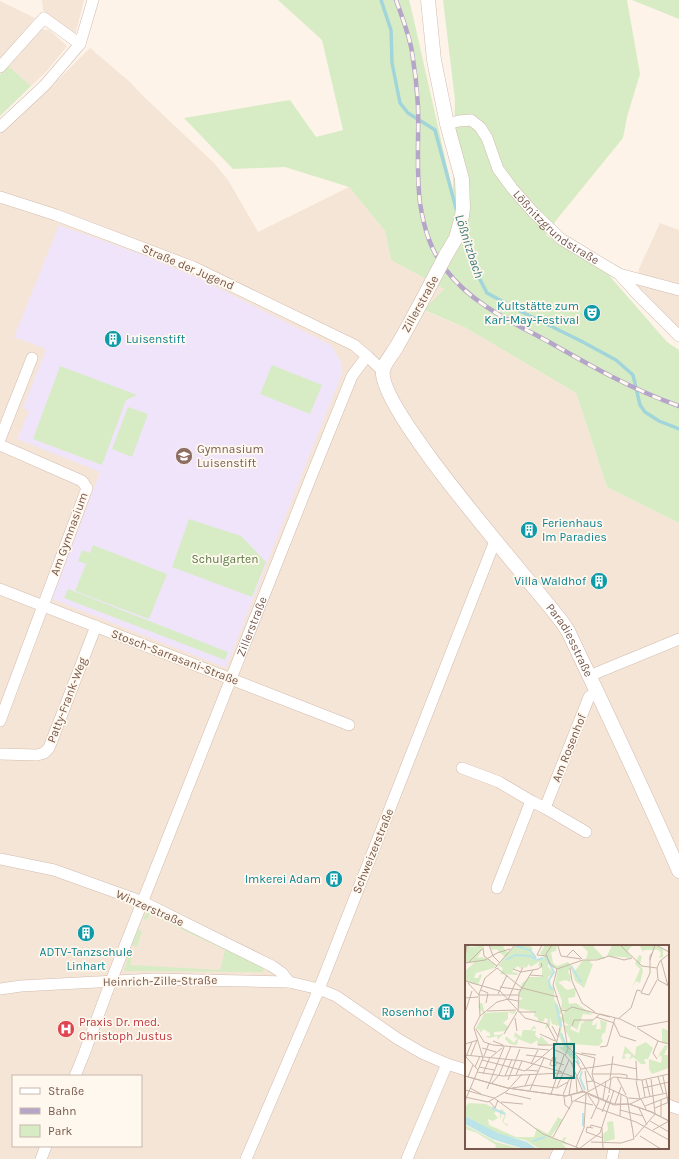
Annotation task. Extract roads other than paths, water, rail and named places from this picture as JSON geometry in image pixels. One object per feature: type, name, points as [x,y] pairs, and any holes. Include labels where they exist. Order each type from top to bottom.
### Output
[{"type":"street","points":[[0,127],[45,85],[80,44],[93,0]]},
{"type":"street","points":[[428,0],[434,60],[447,124]]},
{"type":"street","points":[[0,67],[44,18],[80,44]]},
{"type":"street","name":"Lößnitzgrundstraße","points":[[447,124],[471,120],[480,127],[487,138],[498,169],[533,212],[561,239],[619,274],[679,336]]},
{"type":"street","name":"Zillerstraße","points":[[383,370],[456,238],[460,224],[463,208],[462,179],[447,124]]},
{"type":"street","name":"Straße der Jugend","points":[[0,197],[56,215],[193,267],[354,345],[368,356]]},
{"type":"street","points":[[619,274],[679,290]]},
{"type":"street","points":[[368,356],[383,370]]},
{"type":"street","name":"Zillerstraße","points":[[111,981],[352,376],[368,356]]},
{"type":"street","points":[[0,439],[32,358]]},
{"type":"street","name":"Paradiesstraße","points":[[383,370],[386,388],[400,414],[457,494],[568,631],[657,819],[679,871]]},
{"type":"street","name":"Am Gymnasium","points":[[0,445],[82,481],[87,488],[43,606]]},
{"type":"street","name":"Schweizerstraße","points":[[246,1159],[319,988],[493,546],[497,542]]},
{"type":"street","name":"Stosch-Sarrasani-Straße","points":[[0,589],[349,725]]},
{"type":"street","points":[[0,720],[43,606]]},
{"type":"street","name":"Patty-Frank-Weg","points":[[0,754],[37,755],[44,753],[49,748],[96,626]]},
{"type":"street","points":[[589,676],[679,639]]},
{"type":"street","name":"Am Rosenhof","points":[[545,808],[589,697],[597,692]]},
{"type":"street","points":[[462,768],[499,782],[586,832]]},
{"type":"street","points":[[497,888],[530,801]]},
{"type":"street","name":"Winzerstraße","points":[[0,859],[54,870],[143,902],[272,966],[282,973],[289,982]]},
{"type":"street","name":"Heinrich-Zille-Straße","points":[[0,989],[21,986],[154,979],[289,982],[319,988]]},
{"type":"street","points":[[74,1075],[84,1054],[111,981]]},
{"type":"street","points":[[319,988],[336,996],[404,1043],[447,1064],[465,1070]]},
{"type":"street","points":[[407,1159],[447,1064]]},
{"type":"street","points":[[669,1104],[679,1109]]},
{"type":"street","points":[[41,1159],[46,1147]]},
{"type":"street","points":[[555,1159],[560,1149]]},
{"type":"street","points":[[612,1159],[614,1149]]},
{"type":"waterway","name":"Lößnitzbach","points":[[381,0],[391,30],[392,63],[400,103],[408,113],[435,130],[457,212]]},
{"type":"waterway","name":"Lößnitzbach","points":[[463,231],[475,270],[487,293],[616,360],[633,375],[640,405],[645,412],[659,421],[679,429]]},
{"type":"railway","points":[[396,0],[409,39],[415,72],[418,106],[418,167],[420,203],[428,238],[440,262],[456,282],[468,293],[493,311],[612,377],[645,393],[679,406]]},
{"type":"place","name":"Kultstätte zum Karl-May-Festival","points":[[592,313]]},
{"type":"place","name":"Luisenstift","points":[[113,339]]},
{"type":"place","name":"Gymnasium Luisenstift","points":[[184,456]]},
{"type":"place","name":"Ferienhaus Im Paradies","points":[[529,530]]},
{"type":"place","name":"Villa Waldhof","points":[[599,581]]},
{"type":"place","name":"Imkerei Adam","points":[[334,879]]},
{"type":"place","name":"ADTV-Tanzschule Linhart","points":[[86,933]]},
{"type":"place","name":"Rosenhof","points":[[446,1012]]},
{"type":"place","name":"Praxis Dr. med. Christoph Justus","points":[[66,1029]]},
{"type":"park label","name":"Schulgarten","points":[[225,559]]}]
